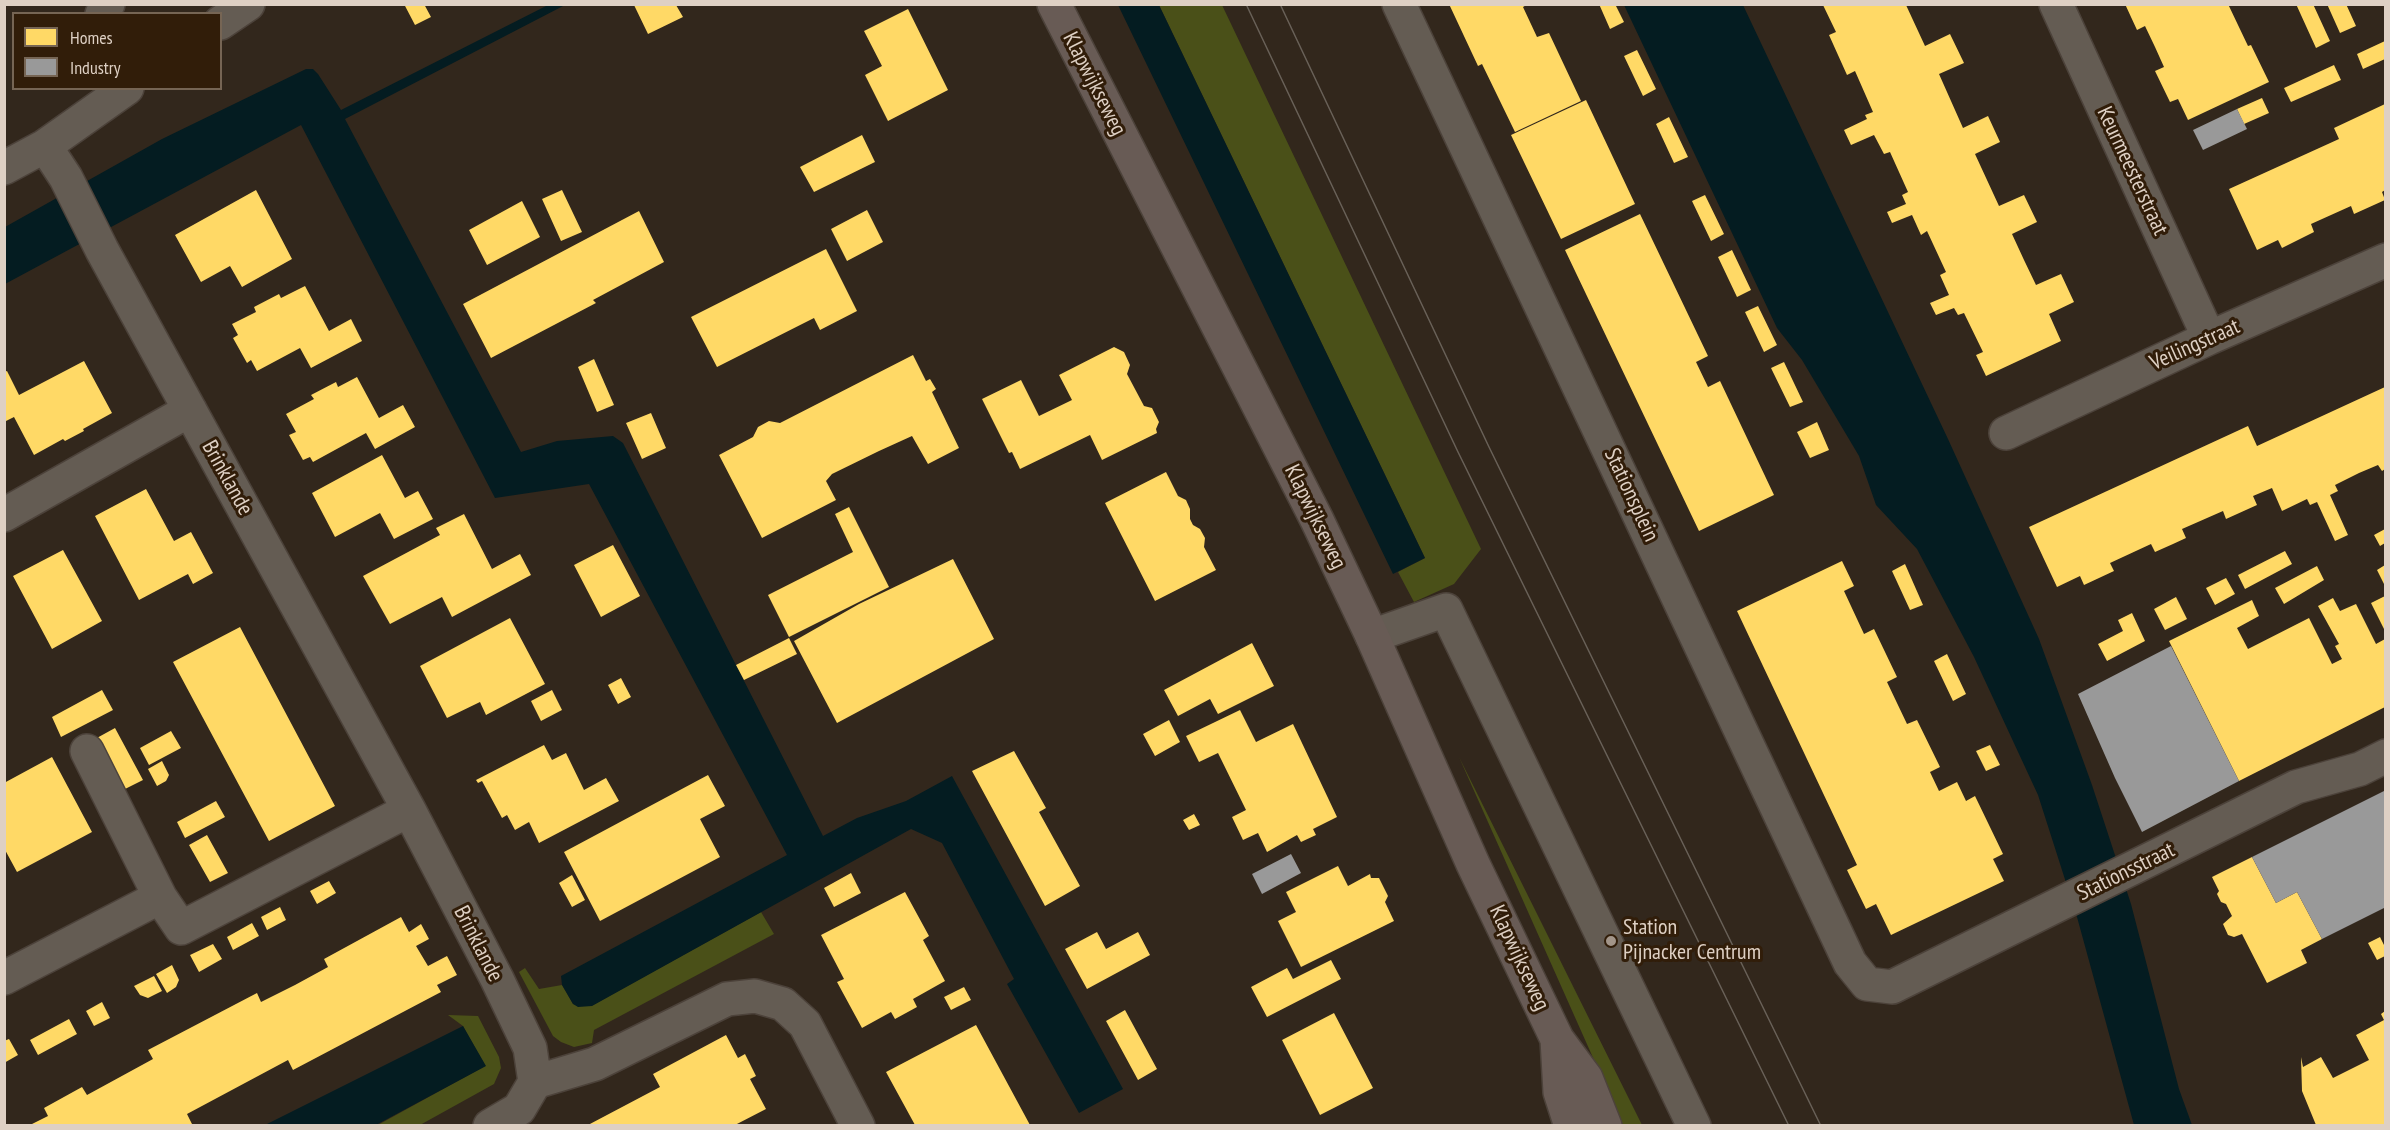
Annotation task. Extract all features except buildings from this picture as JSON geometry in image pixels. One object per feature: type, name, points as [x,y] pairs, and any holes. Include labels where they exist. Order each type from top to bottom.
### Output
[{"type":"main road","name":"Klapwijkseweg","points":[[1054,4],[1317,520],[1372,636],[1473,864],[1557,1039],[1586,1078],[1605,1125]]},
{"type":"main road","name":"Klapwijkseweg","points":[[1557,1039],[1560,1092],[1571,1125]]},
{"type":"street","points":[[222,22],[248,4]]},
{"type":"street","name":"Stationsplein","points":[[1399,4],[1850,963],[1867,984]]},
{"type":"street","name":"Keurmeesterstraat","points":[[2056,4],[2209,338]]},
{"type":"street","points":[[4,168],[45,146],[124,90]]},
{"type":"street","name":"Brinklande","points":[[45,146],[66,178],[102,250],[409,810],[497,979],[530,1048],[527,1105]]},
{"type":"street","name":"Veilingstraat","points":[[2006,432],[2385,260]]},
{"type":"street","points":[[4,515],[190,410]]},
{"type":"street","points":[[1372,636],[1446,610],[1694,1125]]},
{"type":"street","points":[[87,751],[160,897],[181,928],[409,810]]},
{"type":"street","name":"Stationsstraat","points":[[1867,984],[1892,987],[2296,787],[2360,769],[2385,756]]},
{"type":"street","points":[[4,978],[160,897]]},
{"type":"street","points":[[490,1125],[595,1064],[727,999],[755,996],[783,1004],[805,1024],[858,1125]]},
{"type":"green space","points":[[1159,5],[1222,5],[1481,549],[1454,584],[1414,602],[1398,572],[1425,558]]},
{"type":"green space","points":[[1459,757],[1642,1125],[1623,1125]]},
{"type":"green space","points":[[761,912],[774,934],[594,1030],[592,1043],[574,1047],[553,1036],[519,972],[525,968],[539,989],[562,985],[573,1004],[591,1006]]},
{"type":"green space","points":[[448,1015],[478,1016],[499,1057],[501,1068],[494,1084],[420,1125],[376,1126],[485,1066],[463,1026]]},
{"type":"water","points":[[548,5],[565,5],[345,119],[521,452],[557,441],[613,436],[623,443],[823,836],[857,818],[906,801],[952,776],[1123,1089],[1079,1113],[1007,984],[1014,979],[942,843],[911,829],[592,1006],[578,1007],[573,1004],[562,985],[561,976],[787,855],[589,484],[495,498],[301,125],[5,284],[5,227],[162,139],[306,69],[313,69],[318,74],[341,110]]},
{"type":"water","points":[[1118,5],[1159,5],[1425,558],[1393,574]]},
{"type":"water","points":[[1624,5],[1743,5],[1948,439],[2039,639],[2092,785],[2131,904],[2179,1089],[2192,1125],[2134,1125],[2077,917],[2038,795],[1974,657],[1917,549],[1876,505],[1859,456],[1802,360],[1777,328]]},
{"type":"water","points":[[463,1026],[486,1066],[376,1125],[265,1125]]},
{"type":"tram line","points":[[1246,4],[1458,452],[1789,1126]]},
{"type":"tram line","points":[[1280,4],[1489,447],[1821,1126]]},
{"type":"place","name":"Station Pijnacker Centrum","points":[[1611,941]]}]
